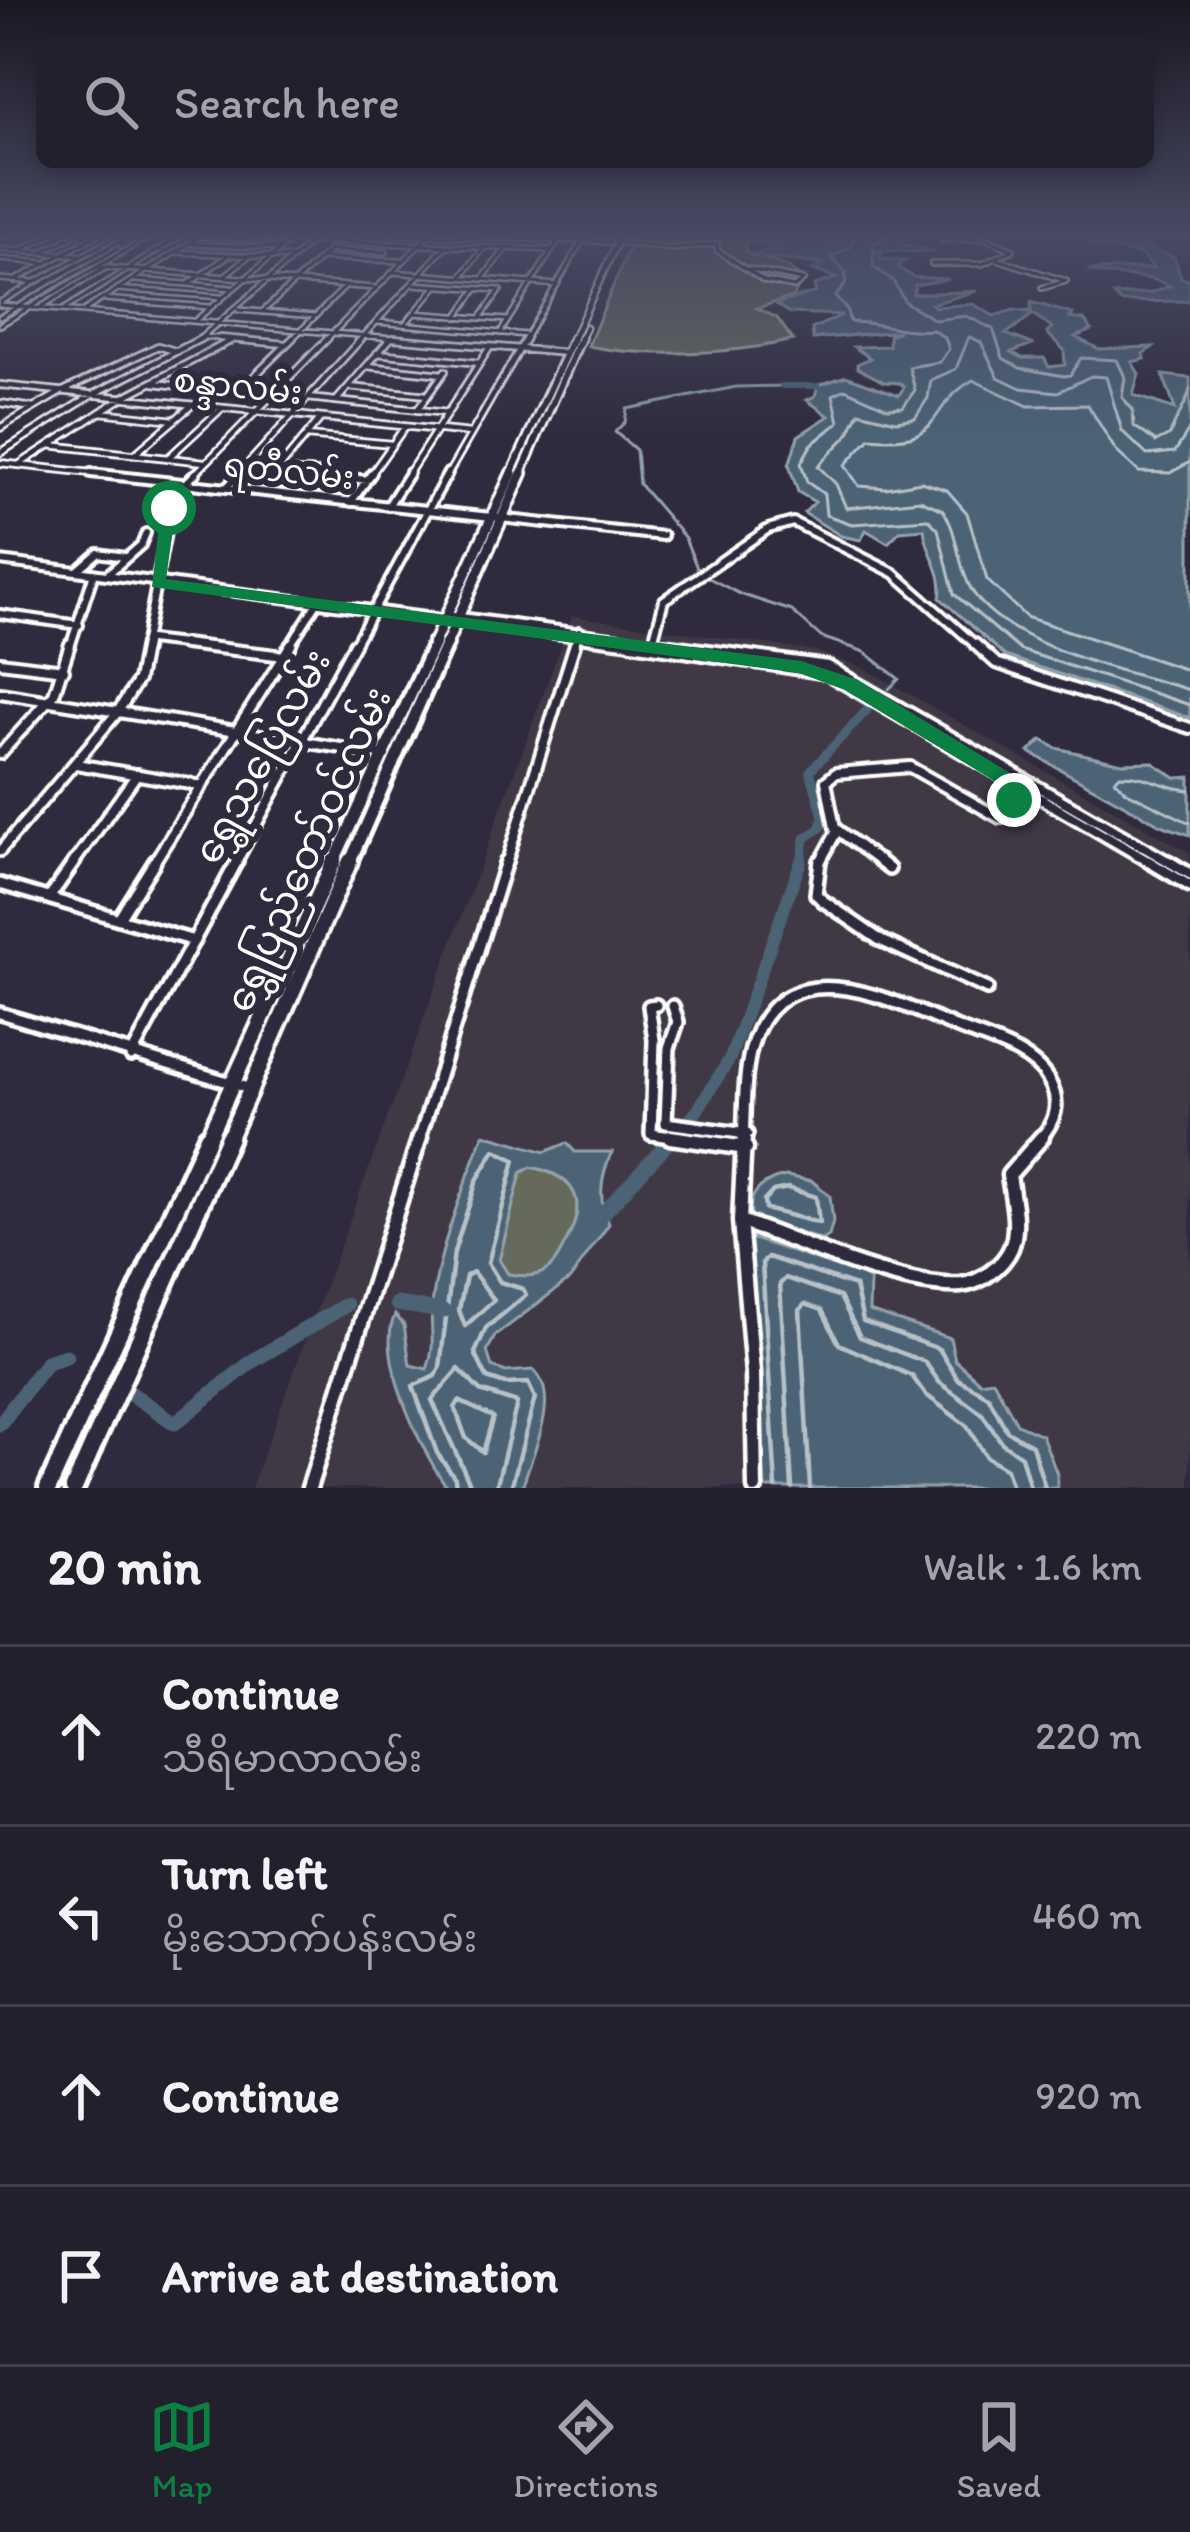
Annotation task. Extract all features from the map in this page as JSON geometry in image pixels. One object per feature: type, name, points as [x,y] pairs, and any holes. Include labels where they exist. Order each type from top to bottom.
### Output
[{"type":"main road","name":"ရွှေပြည်တော်ဝင်လမ်း","points":[[48,1488],[391,756],[593,303]]},
{"type":"main road","name":"ရွှေပြည်တော်ဝင်လမ်း","points":[[74,1488],[253,1089],[391,756]]},
{"type":"street","points":[[3,303],[571,354]]},
{"type":"street","points":[[0,321],[23,303]]},
{"type":"street","points":[[0,321],[36,303]]},
{"type":"street","points":[[40,308],[47,303]]},
{"type":"street","points":[[63,310],[73,303]]},
{"type":"street","points":[[84,311],[95,303]]},
{"type":"street","points":[[162,303],[211,307]]},
{"type":"street","points":[[194,321],[215,303]]},
{"type":"street","points":[[0,453],[92,395],[204,337],[242,303]]},
{"type":"street","points":[[262,312],[271,303]]},
{"type":"street","points":[[238,392],[329,303]]},
{"type":"street","points":[[0,851],[116,713],[138,680],[169,508],[184,484],[362,303]]},
{"type":"street","points":[[226,488],[393,303]]},
{"type":"street","points":[[405,324],[422,303]]},
{"type":"street","points":[[457,316],[466,303]]},
{"type":"street","points":[[481,318],[491,303]]},
{"type":"street","points":[[500,333],[517,303]]},
{"type":"street","name":"ရွှေသပြေလမ်း","points":[[131,1056],[427,510],[546,303]]},
{"type":"street","points":[[236,309],[316,316]]},
{"type":"street","points":[[414,313],[507,320]]},
{"type":"street","points":[[376,322],[527,335]]},
{"type":"street","points":[[204,337],[286,344]]},
{"type":"street","points":[[336,401],[390,338]]},
{"type":"street","points":[[19,465],[122,398],[232,340]]},
{"type":"street","points":[[0,428],[158,346],[178,352]]},
{"type":"street","points":[[388,506],[490,347]]},
{"type":"street","points":[[377,353],[480,362]]},
{"type":"street","points":[[417,410],[452,360]]},
{"type":"street","points":[[366,366],[443,374]]},
{"type":"street","points":[[154,383],[272,396]]},
{"type":"street","name":"စန္ဒာလမ်း","points":[[0,386],[471,434]]},
{"type":"street","points":[[349,387],[428,395]]},
{"type":"street","points":[[306,398],[447,413]]},
{"type":"street","points":[[0,403],[34,408]]},
{"type":"street","points":[[135,454],[192,405]]},
{"type":"street","points":[[168,458],[222,408]]},
{"type":"street","points":[[100,412],[175,420]]},
{"type":"street","points":[[278,470],[321,418]]},
{"type":"street","points":[[352,502],[405,427]]},
{"type":"street","points":[[307,436],[393,444]]},
{"type":"street","points":[[49,445],[206,463]]},
{"type":"street","name":"ရတီလမ်း","points":[[0,463],[663,536]]},
{"type":"street","points":[[246,466],[367,480]]},
{"type":"street","points":[[652,644],[664,600],[768,529],[797,523],[894,573],[996,663],[1190,728]]},
{"type":"street","points":[[107,574],[145,536],[167,536]]},
{"type":"street","points":[[77,571],[98,553],[127,557]]},
{"type":"street","points":[[0,561],[828,666],[1190,874]]},
{"type":"street","points":[[0,754],[49,702],[64,670],[94,573]]},
{"type":"street","points":[[119,918],[317,603]]},
{"type":"street","points":[[0,614],[79,625]]},
{"type":"street","points":[[309,1488],[577,635]]},
{"type":"street","points":[[148,640],[284,656]]},
{"type":"street","points":[[652,644],[827,674],[1190,886]]},
{"type":"street","points":[[0,662],[64,670]]},
{"type":"street","points":[[0,693],[391,756]]},
{"type":"street","points":[[74,764],[202,785]]},
{"type":"street","points":[[889,869],[837,831],[826,781],[836,773],[910,767],[1000,818],[1026,789]]},
{"type":"street","points":[[49,898],[137,774]]},
{"type":"street","points":[[837,831],[824,844],[816,894],[880,940],[987,989]]},
{"type":"street","points":[[0,884],[194,940]]},
{"type":"street","points":[[740,1221],[923,1281],[961,1285],[980,1280],[1012,1245],[1009,1175],[1041,1140],[1056,1113],[1050,1080],[1044,1069],[1024,1056],[882,996],[809,988],[784,997],[755,1036],[746,1078],[740,1221],[753,1372],[755,1488]]},
{"type":"street","points":[[656,1005],[646,1013],[655,1040],[651,1134],[680,1141],[746,1141]]},
{"type":"street","points":[[673,1006],[678,1022],[669,1048],[666,1123],[746,1141]]},
{"type":"street","points":[[0,1013],[253,1089]]},
{"type":"shaded area","points":[[572,616],[816,651],[865,669],[1190,853],[1190,1488],[251,1488]]},
{"type":"green space","points":[[606,303],[772,303],[757,308],[777,318],[793,340],[691,353],[588,346]]},
{"type":"green space","points":[[531,1167],[567,1183],[577,1213],[549,1269],[532,1276],[508,1274],[499,1260],[521,1173]]},
{"type":"water","points":[[1031,303],[1036,303],[1084,320],[1092,330],[1075,337],[1099,349],[1153,347],[1143,354],[1145,359],[1132,362],[1139,374],[1133,395],[1175,409],[1163,375],[1190,378],[1190,718],[1005,656],[940,598],[940,580],[924,529],[900,531],[888,543],[866,530],[861,540],[841,536],[804,513],[815,502],[798,492],[789,465],[798,436],[829,416],[807,400],[815,396],[819,385],[846,376],[899,395],[904,387],[900,383],[884,382],[858,368],[857,364],[870,358],[854,347],[889,346],[889,336],[899,331],[813,339],[812,329],[842,315],[790,313],[776,304],[973,304],[994,316],[1014,310],[1031,312]],"holes":[[[1033,314],[1052,328],[1047,333],[1064,350],[1065,365],[1049,367],[1044,358],[1022,358],[1012,352],[1032,344],[1006,334]]]},
{"type":"water","points":[[1042,740],[1056,748],[1122,763],[1152,762],[1176,778],[1190,777],[1190,835],[1161,825],[1029,752]]},
{"type":"water","points":[[484,1134],[545,1152],[567,1143],[575,1152],[612,1152],[602,1188],[609,1224],[570,1279],[495,1336],[487,1351],[492,1367],[506,1372],[533,1370],[542,1381],[545,1410],[522,1488],[448,1488],[404,1404],[391,1354],[395,1315],[404,1325],[410,1365],[427,1369],[440,1261]],"holes":[[[531,1167],[546,1171],[573,1192],[577,1201],[574,1226],[549,1269],[532,1276],[508,1274],[499,1260],[521,1173]]]},
{"type":"water","points":[[786,1176],[812,1181],[830,1196],[833,1222],[829,1236],[821,1240],[752,1217],[751,1201],[758,1189]]},
{"type":"water","points":[[748,1237],[861,1275],[870,1280],[869,1311],[950,1338],[955,1360],[980,1382],[993,1380],[1017,1424],[1042,1435],[1057,1474],[1057,1488],[765,1488]]},
{"type":"waterway","points":[[782,386],[736,387],[627,409],[625,422],[615,432],[636,450],[639,484],[685,538],[699,573],[740,594],[792,611],[821,637],[865,652],[899,679],[889,689]]},
{"type":"waterway","points":[[782,386],[818,386]]},
{"type":"waterway","points":[[801,864],[805,838],[821,828],[823,816],[810,771],[867,710]]},
{"type":"waterway","points":[[671,1140],[697,1111],[730,1058],[801,861]]},
{"type":"waterway","points":[[597,1220],[673,1137]]},
{"type":"waterway","points":[[397,1304],[443,1311]]},
{"type":"waterway","points":[[130,1393],[175,1423],[254,1360],[346,1305]]},
{"type":"waterway","points":[[0,1424],[47,1362],[66,1356]]},
{"type":"route","points":[[169,508],[158,583],[801,667],[851,685],[1026,789],[1014,800]]}]
